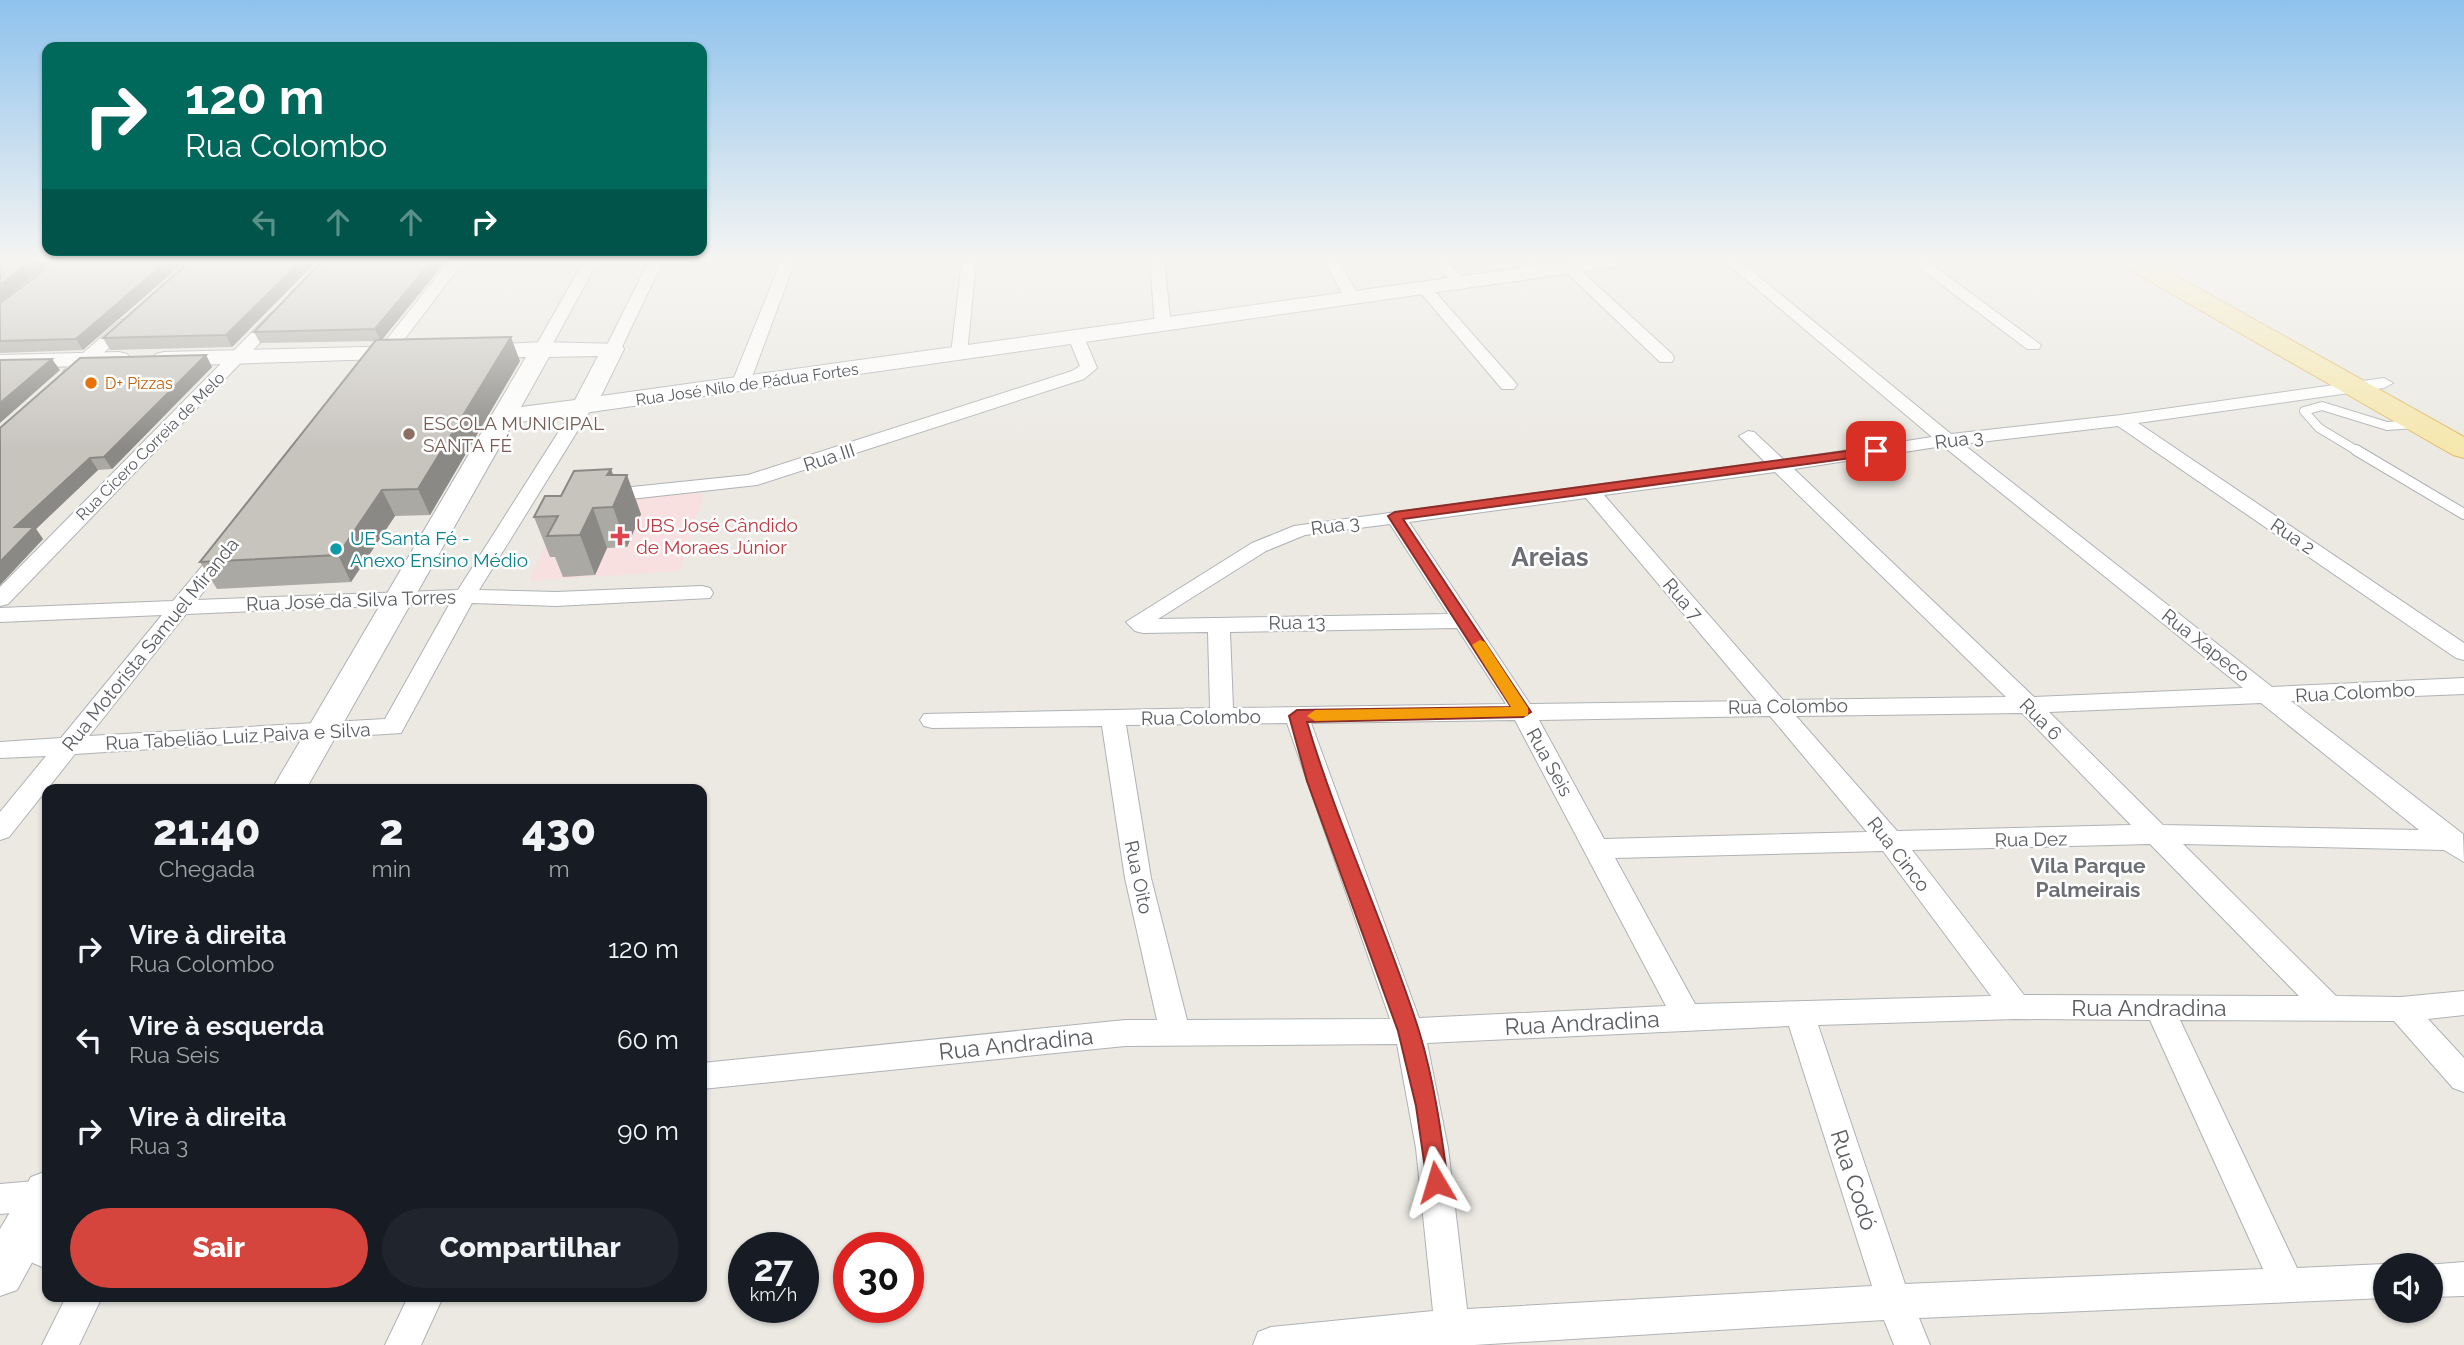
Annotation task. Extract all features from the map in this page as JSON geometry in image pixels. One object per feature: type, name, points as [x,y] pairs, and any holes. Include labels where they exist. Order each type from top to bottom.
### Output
[{"type":"main road","points":[[2242,324],[2464,449]]},
{"type":"main road","points":[[2277,324],[2464,427]]},
{"type":"street","points":[[57,385],[127,324]]},
{"type":"street","name":"Rua Cícero Correia de Melo","points":[[0,599],[269,324]]},
{"type":"street","points":[[367,375],[408,324]]},
{"type":"street","points":[[292,784],[401,599],[556,324]]},
{"type":"street","points":[[465,596],[584,406],[625,324]]},
{"type":"street","points":[[740,385],[764,324]]},
{"type":"street","points":[[959,354],[962,324]]},
{"type":"street","name":"Rua José Nilo de Pádua Fortes","points":[[504,417],[1179,324]]},
{"type":"street","points":[[1455,324],[1508,385]]},
{"type":"street","points":[[1629,324],[1666,358]]},
{"type":"street","name":"Rua Xapeco","points":[[1807,324],[1947,440],[2460,844]]},
{"type":"street","points":[[2004,324],[2033,345]]},
{"type":"street","name":"Rua III","points":[[581,498],[722,485],[807,465],[1083,373],[1088,364],[1076,337]]},
{"type":"street","points":[[0,362],[613,349]]},
{"type":"street","name":"Rua 3","points":[[1140,618],[1283,535],[1324,526],[2384,383]]},
{"type":"street","name":"Rua 2","points":[[2121,420],[2464,653]]},
{"type":"street","name":"Rua 6","points":[[1748,436],[2028,705],[2328,1007]]},
{"type":"street","name":"Rua 7","points":[[1591,492],[1775,706]]},
{"type":"street","points":[[526,502],[553,500]]},
{"type":"street","name":"Rua Seis","points":[[1395,516],[1523,712],[1687,1017]]},
{"type":"street","name":"Rua Motorista Samuel Miranda","points":[[0,830],[239,534]]},
{"type":"street","name":"Rua José da Silva Torres","points":[[0,615],[465,596],[556,599],[702,593]]},
{"type":"street","name":"Rua Tabelião Luiz Paiva e Silva","points":[[0,750],[393,727],[465,596]]},
{"type":"street","name":"Rua 13","points":[[1140,618],[1137,622],[1143,626],[1464,621]]},
{"type":"street","points":[[1219,623],[1222,717]]},
{"type":"street","name":"Rua Colombo","points":[[1112,719],[1775,706],[2028,705],[2464,686]]},
{"type":"street","name":"Rua Cinco","points":[[1775,706],[1890,841],[2016,1007]]},
{"type":"street","points":[[1297,716],[1316,781],[1409,1031],[1428,1119],[1454,1336]]},
{"type":"street","points":[[932,720],[1112,719]]},
{"type":"street","name":"Rua Oito","points":[[1112,719],[1138,878],[1175,1033]]},
{"type":"street","name":"Rua Dez","points":[[1598,849],[2154,834],[2460,844]]},
{"type":"street","name":"Rua Andradina","points":[[707,1075],[1088,1036],[1409,1031],[1687,1017],[2016,1007],[2401,1009],[2464,1003]]},
{"type":"street","points":[[2160,1009],[2287,1284]]},
{"type":"street","points":[[2401,1009],[2464,1079]]},
{"type":"street","name":"Rua Codó","points":[[1800,1014],[1894,1302],[1912,1345]]},
{"type":"street","points":[[0,1199],[42,1194]]},
{"type":"street","points":[[22,1256],[42,1204]]},
{"type":"street","points":[[2443,1280],[2464,1279]]},
{"type":"street","points":[[1271,1345],[1454,1336],[1894,1302],[2373,1281]]},
{"type":"street","points":[[60,1345],[82,1302]]},
{"type":"street","points":[[403,1345],[424,1302]]},
{"type":"lane","points":[[2418,424],[2387,426],[2325,407],[2316,406],[2304,411],[2319,428],[2464,514]]},
{"type":"shaded area","name":"UBS José Cândido de Moraes Júnior","points":[[704,493],[680,571],[529,581],[564,502]]},
{"type":"building","points":[[0,324],[94,324],[76,339],[0,341]]},
{"type":"building","points":[[119,324],[237,324],[226,335],[103,338]]},
{"type":"building","points":[[262,324],[379,324],[375,329],[254,332]]},
{"type":"building","name":"ESCOLA MUNICIPAL SANTA FÉ","points":[[511,337],[418,489],[382,490],[338,555],[200,562],[376,340]]},
{"type":"building","points":[[206,355],[104,457],[90,458],[15,527],[34,527],[0,562],[0,428],[80,358]]},
{"type":"building","points":[[52,359],[0,403],[0,360]]},
{"type":"building","points":[[611,469],[607,475],[627,475],[613,507],[593,508],[580,535],[547,536],[558,516],[534,517],[545,496],[561,496],[574,471]]},
{"type":"slow traffic","points":[[1315,716],[1523,712],[1480,645]]},
{"type":"place","name":"D+ Pizzas","points":[[91,383]]},
{"type":"place","name":"ESCOLA MUNICIPAL SANTA FÉ","points":[[409,434]]},
{"type":"place","name":"UBS José Cândido de Moraes Júnior","points":[[620,536]]},
{"type":"place","name":"UE Santa Fé - Anexo Ensino Médio","points":[[336,549]]},
{"type":"district","name":"Areias","points":[[1550,557]]},
{"type":"district","name":"Vila Parque Palmeirais","points":[[2088,878]]},
{"type":"route","points":[[1436,1182],[1426,1106],[1409,1031],[1316,781],[1297,716],[1523,712],[1395,516],[1618,488],[1876,451]]}]
